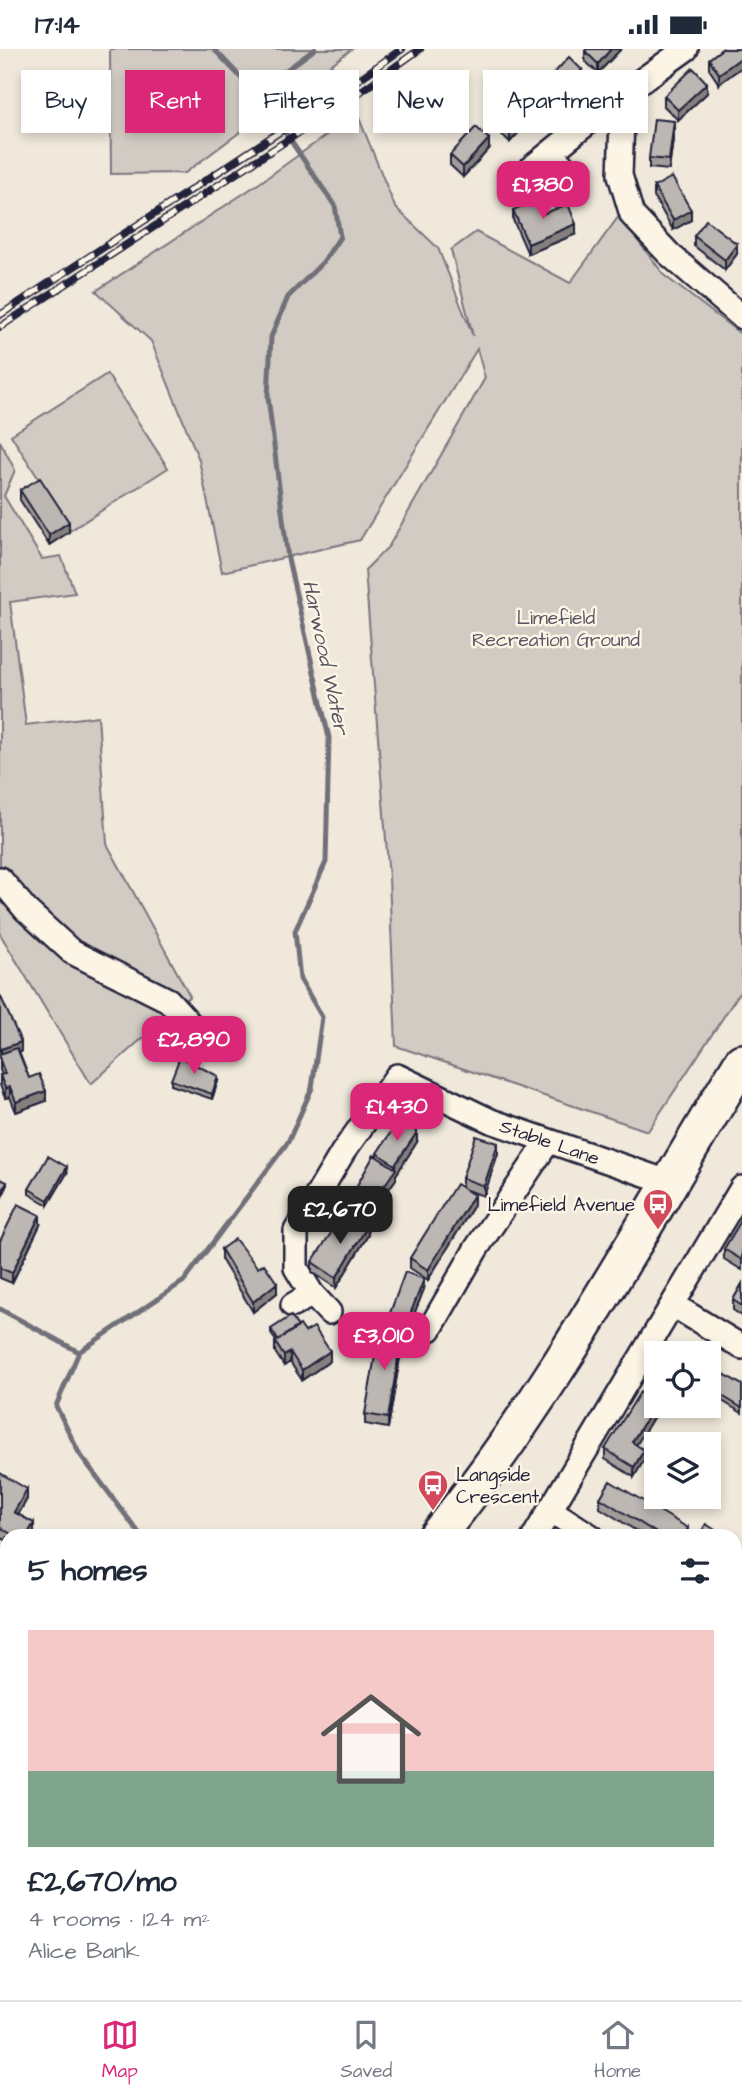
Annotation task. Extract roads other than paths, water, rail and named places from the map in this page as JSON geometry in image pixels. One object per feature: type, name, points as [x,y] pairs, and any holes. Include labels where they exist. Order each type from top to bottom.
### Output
[{"type":"main road","points":[[442,1529],[512,1437],[568,1355],[668,1182],[742,1062]]},
{"type":"street","points":[[648,76],[686,49]]},
{"type":"street","points":[[529,170],[575,133]]},
{"type":"street","points":[[622,133],[620,175],[632,215],[669,254],[742,317]]},
{"type":"street","points":[[551,153],[569,173]]},
{"type":"street","points":[[0,879],[26,910],[72,952],[168,1000],[198,1033]]},
{"type":"street","name":"Stable Lane","points":[[329,1312],[302,1299],[296,1268],[296,1231],[343,1151],[397,1076],[432,1095],[547,1143],[668,1182]]},
{"type":"street","points":[[430,1329],[476,1249],[547,1143]]},
{"type":"street","points":[[539,1529],[742,1188]]},
{"type":"street","points":[[673,1305],[742,1347]]},
{"type":"street","points":[[550,1510],[580,1529]]},
{"type":"waterway","points":[[214,49],[239,75]]},
{"type":"waterway","name":"Harwood Water","points":[[136,1529],[79,1453],[56,1406],[79,1352],[184,1281],[288,1142],[312,1088],[322,1017],[300,979],[295,931],[326,862],[329,738],[288,559],[268,397],[271,337],[288,297],[323,262],[340,237],[335,206],[265,103],[274,79],[315,49]]},
{"type":"waterway","points":[[0,1309],[79,1352]]},
{"type":"railway","points":[[0,315],[402,49]]},
{"type":"railway","points":[[0,327],[346,102],[420,49]]},
{"type":"place","name":"Limefield Avenue","points":[[658,1231]]},
{"type":"place","name":"Langside Crescent","points":[[433,1512]]},
{"type":"park label","name":"Limefield Recreation Ground","points":[[556,628]]}]
